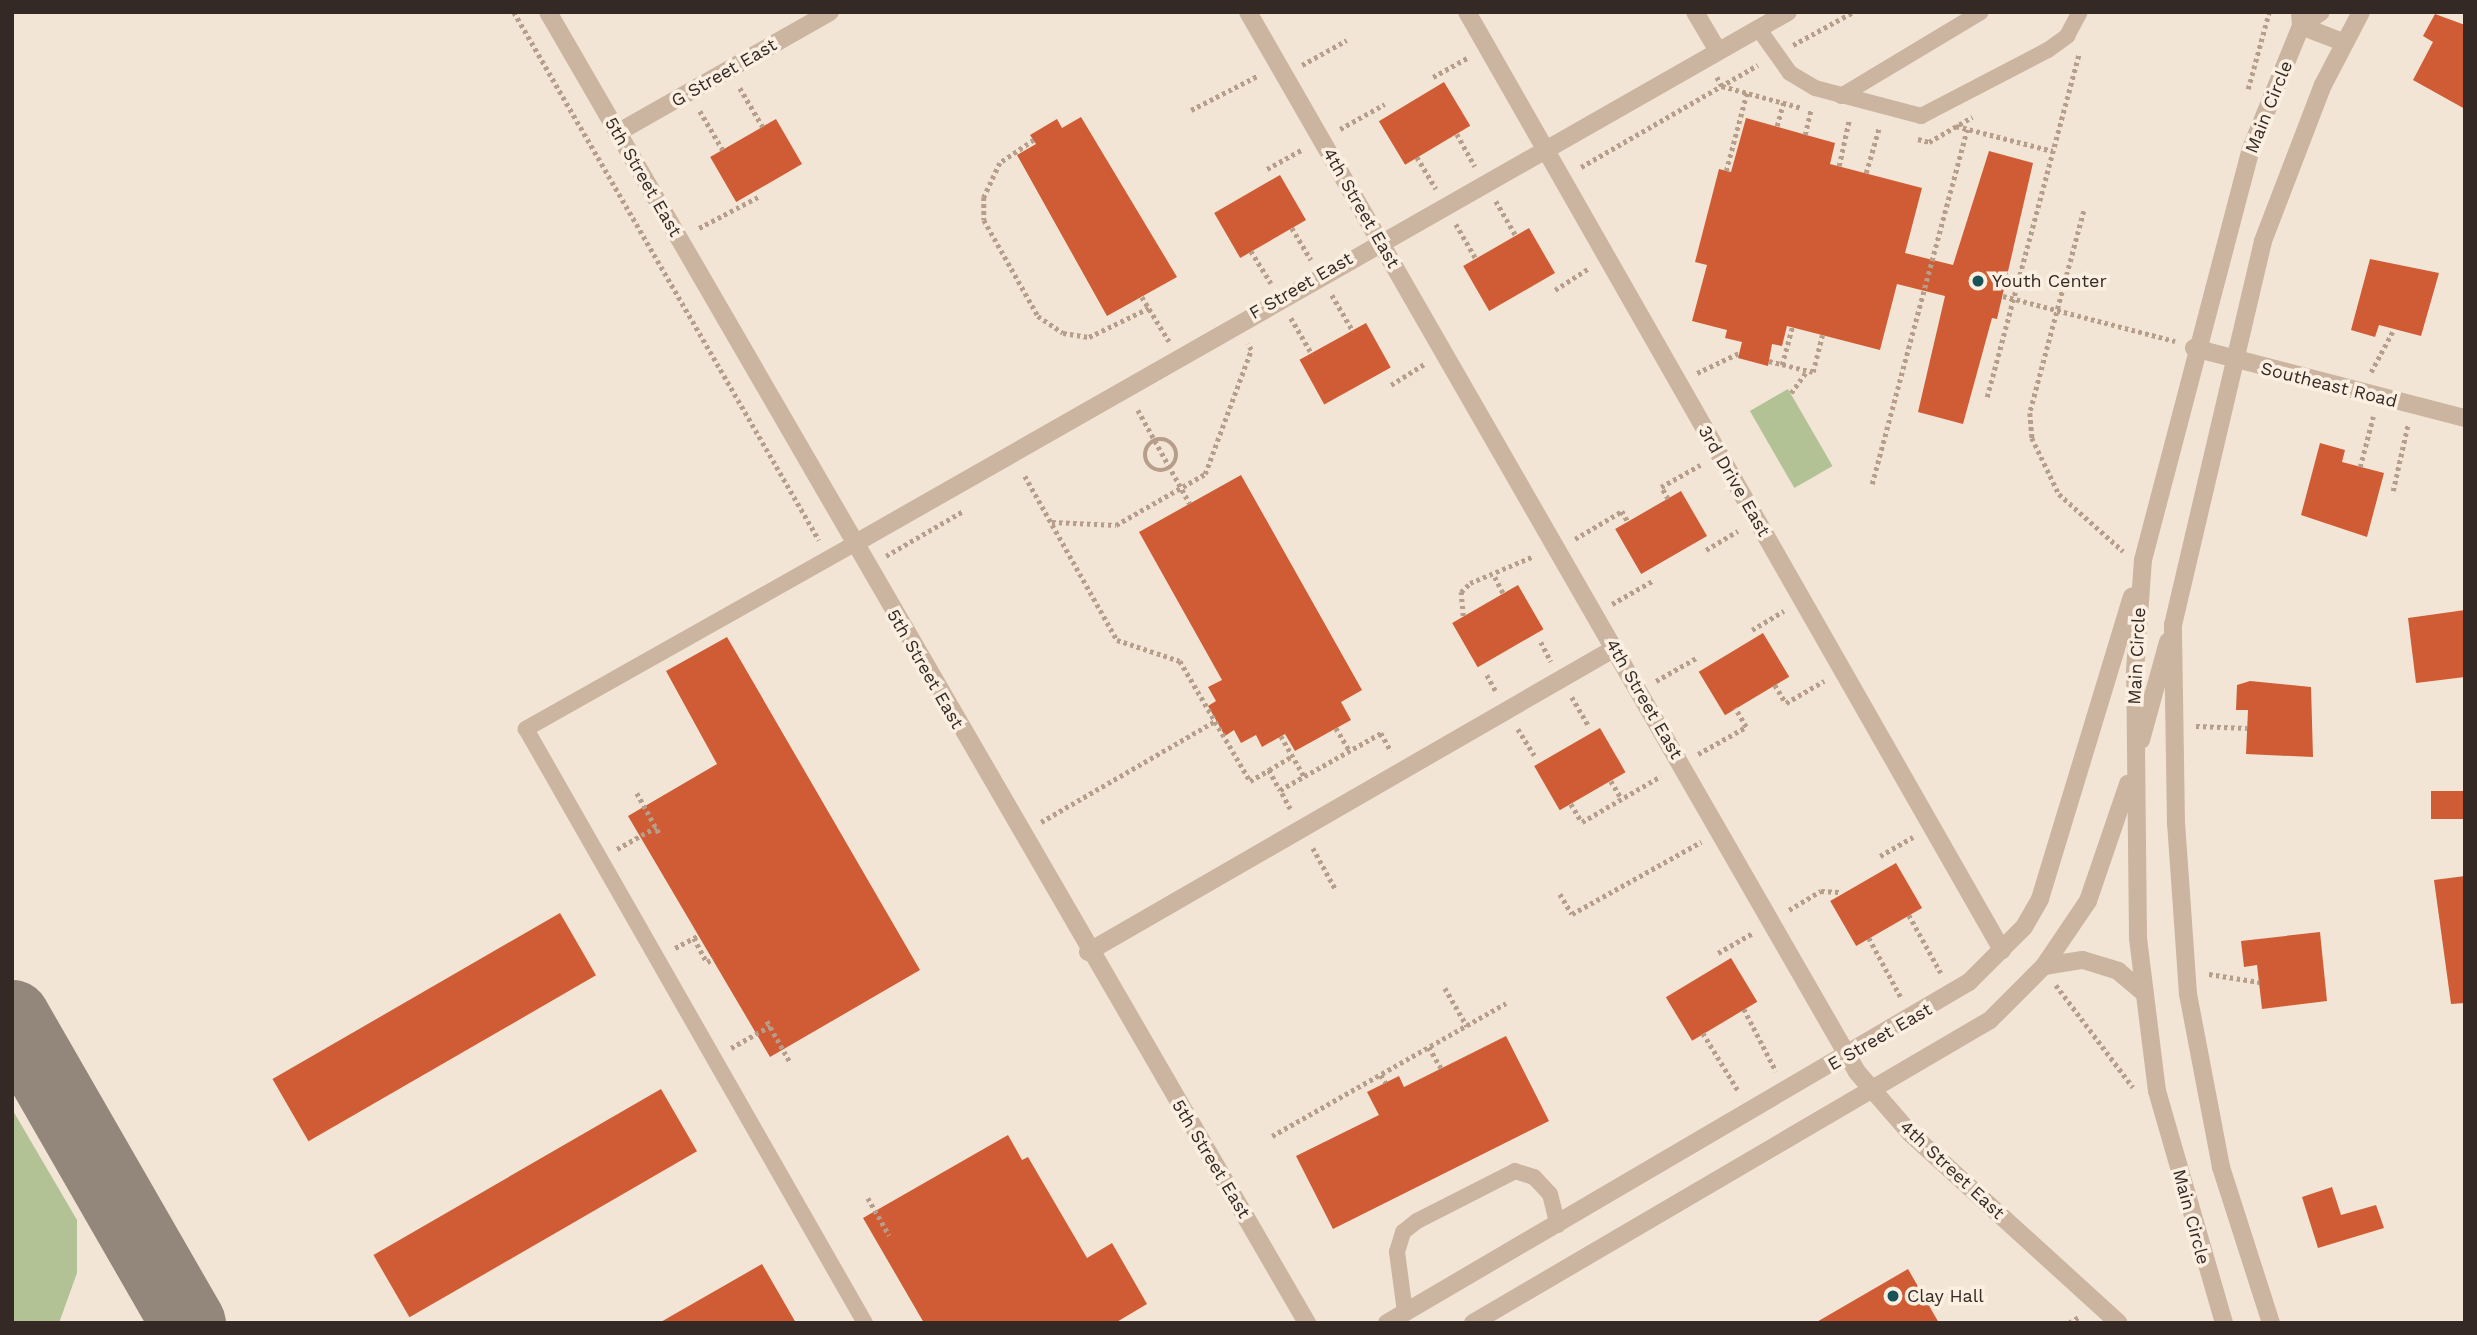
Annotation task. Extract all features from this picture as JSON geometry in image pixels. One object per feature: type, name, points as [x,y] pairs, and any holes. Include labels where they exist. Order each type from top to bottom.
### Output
[{"type":"street","name":"5th Street East","points":[[548,12],[1088,952],[1307,1323]]},
{"type":"street","name":"G Street East","points":[[617,133],[830,12]]},
{"type":"street","name":"4th Street East","points":[[1248,12],[1848,1056],[1872,1091],[2119,1323]]},
{"type":"street","name":"3rd Drive East","points":[[1466,12],[2001,950]]},
{"type":"street","points":[[1695,12],[1718,51]]},
{"type":"street","name":"F Street East","points":[[854,544],[1320,275],[1788,12]]},
{"type":"street","points":[[2300,19],[2322,12]]},
{"type":"street","name":"Main Circle","points":[[2271,1323],[2221,1167],[2186,975],[2175,725],[2174,625],[2263,241],[2345,43],[2361,12]]},
{"type":"street","points":[[2300,19],[2345,43]]},
{"type":"street","name":"Main Circle","points":[[2224,1323],[2157,1091],[2144,993],[2134,762],[2143,560],[2187,345],[2250,151],[2300,19]]},
{"type":"street","name":"Southeast Road","points":[[2187,345],[2237,362],[2465,418]]},
{"type":"street","name":"E Street East","points":[[1387,1323],[1953,994],[2024,927],[2057,860],[2143,560]]},
{"type":"street","points":[[1473,1323],[1990,1020],[2044,966],[2088,901],[2134,762],[2174,625]]},
{"type":"street","points":[[1088,952],[1615,648]]},
{"type":"street","points":[[2044,966],[2083,960],[2118,971],[2144,993]]},
{"type":"lane","points":[[1841,96],[1981,12]]},
{"type":"lane","points":[[1758,29],[1790,73],[1841,96],[1921,116],[1940,110],[2048,50],[2067,36],[2080,12]]},
{"type":"lane","points":[[854,544],[526,729],[865,1323]]},
{"type":"lane","points":[[1405,1312],[1397,1252],[1403,1233],[1418,1221],[1515,1171],[1534,1177],[1550,1194],[1558,1224]]},
{"type":"path","points":[[1562,177],[1853,12]]},
{"type":"path","points":[[1191,110],[1347,40]]},
{"type":"path","points":[[1987,397],[2081,46]]},
{"type":"path","points":[[1433,77],[1486,47]]},
{"type":"path","points":[[729,70],[763,127]]},
{"type":"path","points":[[690,92],[723,150]]},
{"type":"path","points":[[1726,171],[1746,92]]},
{"type":"path","points":[[1777,126],[1783,103]]},
{"type":"path","points":[[1267,169],[1385,104]]},
{"type":"path","points":[[1805,135],[1811,110]]},
{"type":"path","points":[[1839,166],[1849,120]]},
{"type":"path","points":[[1956,126],[2053,151]]},
{"type":"path","points":[[1866,173],[1878,128]]},
{"type":"path","points":[[1872,484],[1967,129]]},
{"type":"path","points":[[1457,134],[1516,235]]},
{"type":"path","points":[[1034,140],[1000,163],[984,197],[984,220],[1038,316],[1063,333],[1089,337],[1149,308]]},
{"type":"path","points":[[1417,157],[1476,258]]},
{"type":"path","points":[[678,239],[760,196]]},
{"type":"path","points":[[2084,211],[2030,413],[2032,438],[2059,494],[2124,551]]},
{"type":"path","points":[[1292,228],[1353,331]]},
{"type":"path","points":[[1251,251],[1312,354]]},
{"type":"path","points":[[1555,290],[1607,257]]},
{"type":"path","points":[[2003,296],[2187,345]]},
{"type":"path","points":[[1142,297],[1179,357]]},
{"type":"path","points":[[1051,522],[1116,526],[1205,474],[1251,350],[1236,324]]},
{"type":"path","points":[[1782,365],[1792,327]]},
{"type":"path","points":[[2360,392],[2394,329]]},
{"type":"path","points":[[1769,361],[1812,372],[1822,335]]},
{"type":"path","points":[[1391,385],[1444,352]]},
{"type":"path","points":[[1679,384],[1739,353]]},
{"type":"path","points":[[1791,393],[1807,371]]},
{"type":"path","points":[[2360,467],[2378,397]]},
{"type":"path","points":[[2393,491],[2413,405]]},
{"type":"path","points":[[1138,410],[1190,504]]},
{"type":"path","points":[[1175,440],[1180,448],[1168,465],[1149,471],[1143,463],[1156,443],[1175,440]]},
{"type":"path","points":[[1668,499],[1661,487],[1719,454]]},
{"type":"path","points":[[1025,476],[1117,640],[1180,660],[1250,781],[1292,756]]},
{"type":"path","points":[[1463,616],[1461,592],[1622,512],[1628,522]]},
{"type":"path","points":[[1706,550],[1757,521]]},
{"type":"path","points":[[1495,577],[1503,593]]},
{"type":"path","points":[[1595,614],[1654,580]]},
{"type":"path","points":[[1752,630],[1803,601]]},
{"type":"path","points":[[1639,690],[1698,657]]},
{"type":"path","points":[[1775,685],[1786,703],[1843,671]]},
{"type":"path","points":[[1561,679],[1589,726]]},
{"type":"path","points":[[1571,803],[1582,822],[1622,799],[1746,727],[1735,708]]},
{"type":"path","points":[[1507,710],[1534,755]]},
{"type":"path","points":[[1020,834],[1215,721]]},
{"type":"path","points":[[2175,725],[2247,728]]},
{"type":"path","points":[[1336,728],[1349,750]]},
{"type":"path","points":[[1281,736],[1304,776]]},
{"type":"path","points":[[1269,770],[1280,790]]},
{"type":"path","points":[[1611,781],[1622,799]]},
{"type":"path","points":[[637,793],[660,835]]},
{"type":"path","points":[[1880,856],[1931,826]]},
{"type":"path","points":[[600,859],[656,827]]},
{"type":"path","points":[[1302,829],[1336,890]]},
{"type":"path","points":[[1560,894],[1572,914],[1719,831]]},
{"type":"path","points":[[1718,953],[1821,891],[1839,892]]},
{"type":"path","points":[[1909,915],[1953,994]]},
{"type":"path","points":[[694,938],[708,962],[713,959]]},
{"type":"path","points":[[1869,938],[1913,1018]]},
{"type":"path","points":[[2186,975],[2228,974],[2259,982]]},
{"type":"path","points":[[1445,988],[1467,1026]]},
{"type":"path","points":[[1272,1136],[1506,1003]]},
{"type":"path","points":[[1744,1009],[1787,1091]]},
{"type":"path","points":[[714,1058],[768,1023],[790,1062]]},
{"type":"path","points":[[1703,1033],[1751,1112]]},
{"type":"path","points":[[1429,1047],[1441,1068]]},
{"type":"path","points":[[1381,1074],[1386,1083]]},
{"type":"path","points":[[868,1198],[889,1235]]},
{"type":"green space","points":[[1788,389],[1832,466],[1794,488],[1750,411]]},
{"type":"green space","points":[[12,1109],[77,1220],[77,1273],[59,1323],[12,1323]]},
{"type":"building","points":[[2435,14],[2465,25],[2465,109],[2413,80],[2433,42],[2423,36]]},
{"type":"building","points":[[1444,82],[1470,126],[1405,165],[1379,121]]},
{"type":"building","points":[[1081,117],[1177,277],[1107,316],[1017,155],[1036,144],[1030,135],[1057,119],[1062,128]]},
{"type":"building","points":[[1746,118],[1835,143],[1830,164],[1922,188],[1905,253],[1953,265],[1989,151],[2033,163],[1997,319],[1992,318],[1963,424],[1918,412],[1945,296],[1897,284],[1880,350],[1787,326],[1782,346],[1772,344],[1768,366],[1738,358],[1742,342],[1725,338],[1727,330],[1692,321],[1707,265],[1695,262],[1719,169],[1731,172]]},
{"type":"building","points":[[776,119],[802,164],[736,202],[710,157]]},
{"type":"building","points":[[1280,175],[1306,220],[1240,258],[1214,213]]},
{"type":"building","points":[[1529,228],[1555,273],[1489,311],[1463,266]]},
{"type":"building","points":[[2370,259],[2439,273],[2421,336],[2379,325],[2375,337],[2351,330]]},
{"type":"building","points":[[1366,323],[1391,368],[1324,404],[1300,360]]},
{"type":"building","points":[[2320,443],[2345,450],[2342,462],[2384,473],[2367,537],[2301,515]]},
{"type":"building","points":[[1241,475],[1362,690],[1341,702],[1351,720],[1295,751],[1285,734],[1262,747],[1256,735],[1241,743],[1234,730],[1225,736],[1208,706],[1216,701],[1208,687],[1222,680],[1139,532]]},
{"type":"building","points":[[1681,491],[1707,536],[1641,574],[1615,529]]},
{"type":"building","points":[[1518,585],[1544,629],[1478,667],[1452,623]]},
{"type":"building","points":[[2465,610],[2465,677],[2416,683],[2408,618]]},
{"type":"building","points":[[1763,633],[1789,677],[1725,715],[1699,672]]},
{"type":"building","points":[[727,637],[920,970],[770,1057],[628,816],[717,764],[666,671]]},
{"type":"building","points":[[2250,681],[2311,687],[2313,757],[2246,754],[2248,710],[2236,710],[2237,685]]},
{"type":"building","points":[[1600,728],[1626,772],[1560,810],[1534,766]]},
{"type":"building","points":[[2431,791],[2465,791],[2465,819],[2431,819]]},
{"type":"building","points":[[1896,863],[1922,908],[1856,946],[1830,901]]},
{"type":"building","points":[[2465,876],[2465,1003],[2451,1004],[2434,880]]},
{"type":"building","points":[[560,913],[596,975],[308,1141],[272,1079]]},
{"type":"building","points":[[2320,932],[2327,1001],[2262,1009],[2257,965],[2244,967],[2241,941]]},
{"type":"building","points":[[1731,958],[1757,1002],[1692,1041],[1666,997]]},
{"type":"building","points":[[1506,1036],[1549,1121],[1333,1229],[1296,1156],[1379,1115],[1367,1092],[1399,1076],[1404,1087]]},
{"type":"building","points":[[661,1089],[697,1151],[409,1317],[373,1255]]},
{"type":"building","points":[[1008,1135],[1022,1160],[1028,1157],[1087,1258],[1112,1243],[1147,1304],[1115,1323],[924,1323],[863,1218]]},
{"type":"building","points":[[2332,1187],[2341,1215],[2376,1205],[2384,1228],[2318,1248],[2302,1197]]},
{"type":"building","points":[[762,1264],[796,1323],[659,1323]]},
{"type":"building","name":"Clay Hall","points":[[1908,1269],[1939,1323],[1815,1323]]},
{"type":"taxiway","points":[[12,1017],[188,1323]]},
{"type":"place","name":"Youth Center","points":[[1978,281]]},
{"type":"place","name":"Clay Hall","points":[[1893,1296]]}]
